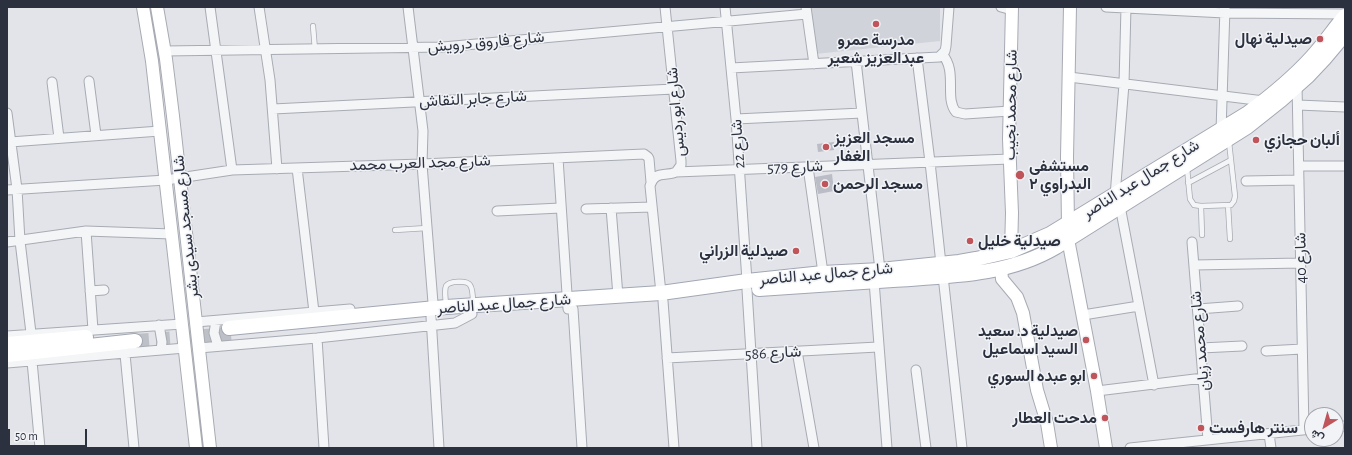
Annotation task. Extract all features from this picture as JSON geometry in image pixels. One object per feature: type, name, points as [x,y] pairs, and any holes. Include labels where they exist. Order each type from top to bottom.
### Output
[{"type":"main road","name":"شارع جمال عبد الناصر","points":[[942,270],[1011,251],[1037,240],[1117,201],[1187,164],[1225,135],[1296,73],[1312,57],[1345,15]]},
{"type":"main road","name":"شارع جمال عبد الناصر","points":[[747,285],[942,270],[984,272],[1022,263],[1034,258],[1068,239],[1117,201],[1225,135],[1264,114],[1324,59],[1345,34]]},
{"type":"main road","name":"شارع جمال عبد الناصر","points":[[473,310],[432,322],[230,331],[446,307],[473,310],[569,306],[662,297],[823,273],[877,275]]},
{"type":"main road","name":"شارع جمال عبد الناصر","points":[[569,306],[618,296],[662,297]]},
{"type":"main road","points":[[7,344],[135,337],[7,355]]},
{"type":"street","name":"شارع مسجد سيدى بشر","points":[[143,7],[152,61],[196,448]]},
{"type":"street","name":"شارع مسجد سيدى بشر","points":[[157,7],[166,55],[210,448]]},
{"type":"street","points":[[210,7],[232,170]]},
{"type":"street","points":[[260,7],[273,109],[277,169]]},
{"type":"street","points":[[408,7],[423,131],[422,164],[433,303]]},
{"type":"street","name":"شارع ابو رديس","points":[[651,182],[654,178],[661,174],[676,172],[681,165],[665,7]]},
{"type":"street","name":"شارع 22","points":[[725,7],[740,169],[757,448]]},
{"type":"street","points":[[731,68],[939,56],[942,54],[946,46],[950,7]]},
{"type":"street","points":[[1068,224],[1067,164],[1070,7]]},
{"type":"street","points":[[1106,7],[1345,15]]},
{"type":"street","points":[[1126,7],[1124,84],[1117,201],[1140,306],[1154,385]]},
{"type":"street","name":"شارع محمد نجيب","points":[[1009,8],[1010,159],[1012,207],[1011,251]]},
{"type":"street","points":[[1225,10],[1222,96],[1225,135]]},
{"type":"street","points":[[806,11],[814,64]]},
{"type":"street","name":"شارع فاروق درويش","points":[[166,55],[216,51],[443,47],[667,27],[806,11]]},
{"type":"street","points":[[942,54],[949,63],[952,104],[956,112],[965,114],[1010,111]]},
{"type":"street","points":[[152,61],[166,55]]},
{"type":"street","points":[[917,58],[962,448]]},
{"type":"street","points":[[856,61],[877,275],[878,347],[887,448]]},
{"type":"street","points":[[1069,77],[1264,101]]},
{"type":"street","points":[[89,81],[96,135]]},
{"type":"street","points":[[52,82],[59,138]]},
{"type":"street","name":"شارع 40","points":[[1297,85],[1302,349],[1306,407]]},
{"type":"street","name":"شارع جابر النقاش","points":[[273,109],[674,89]]},
{"type":"street","points":[[1298,106],[1345,107]]},
{"type":"street","points":[[7,112],[17,189],[20,241],[32,333]]},
{"type":"street","points":[[736,120],[862,113]]},
{"type":"street","points":[[10,142],[160,131]]},
{"type":"street","name":"شارع مجد العرب محمد","points":[[7,190],[166,180],[232,170],[422,164],[644,154],[649,159],[651,182]]},
{"type":"street","points":[[558,158],[569,306],[582,448]]},
{"type":"street","name":"شارع 579","points":[[676,172],[1010,159]]},
{"type":"street","points":[[1299,166],[1345,166]]},
{"type":"street","points":[[808,167],[823,273]]},
{"type":"street","points":[[297,168],[314,312]]},
{"type":"street","points":[[1246,181],[1299,180]]},
{"type":"street","points":[[651,182],[650,186],[662,297],[674,448]]},
{"type":"street","points":[[497,211],[561,208]]},
{"type":"street","points":[[611,208],[618,296]]},
{"type":"street","points":[[586,209],[652,208]]},
{"type":"street","points":[[7,242],[86,231],[172,234]]},
{"type":"street","points":[[86,231],[93,330]]},
{"type":"street","points":[[1068,239],[1097,391],[1106,448]]},
{"type":"street","name":"شارع محمد زيان","points":[[1192,242],[1208,440]]},
{"type":"street","points":[[1194,265],[1301,263]]},
{"type":"street","points":[[1001,268],[1002,279],[1017,297],[1023,313],[1037,390],[1051,448]]},
{"type":"street","points":[[90,291],[104,290]]},
{"type":"street","points":[[196,322],[433,303],[446,307]]},
{"type":"street","points":[[1083,315],[1140,306]]},
{"type":"street","points":[[1198,309],[1238,306]]},
{"type":"street","points":[[216,320],[214,333],[218,346]]},
{"type":"street","points":[[199,348],[317,338],[432,322],[439,448]]},
{"type":"street","points":[[7,336],[32,333],[182,324]]},
{"type":"street","points":[[159,325],[162,342],[161,350]]},
{"type":"street","points":[[317,338],[324,448]]},
{"type":"street","points":[[1201,348],[1242,346]]},
{"type":"street","name":"شارع 586","points":[[667,358],[878,347]]},
{"type":"street","points":[[7,363],[185,348]]},
{"type":"street","points":[[1266,351],[1302,349]]},
{"type":"street","points":[[797,351],[814,448]]},
{"type":"street","points":[[125,354],[134,448]]},
{"type":"street","points":[[32,361],[40,448]]},
{"type":"street","points":[[916,370],[926,448]]},
{"type":"street","points":[[1097,391],[1203,378]]},
{"type":"street","points":[[1130,448],[1166,446],[1208,440],[1304,430]]},
{"type":"street","points":[[1269,434],[1271,448]]},
{"type":"lane","points":[[312,26],[315,50]]},
{"type":"lane","points":[[1187,164],[1189,195],[1191,202],[1194,205],[1228,205],[1234,201],[1235,196],[1231,160],[1225,135]]},
{"type":"lane","points":[[1188,183],[1231,160]]},
{"type":"lane","points":[[1228,205],[1230,239]]},
{"type":"lane","points":[[1201,206],[1202,235]]},
{"type":"lane","points":[[395,230],[427,228]]},
{"type":"lane","points":[[446,307],[447,285],[451,283],[466,282],[471,286],[473,310]]},
{"type":"shaded area","name":"مدرسة عمرو عبدالعزيز شعير","points":[[809,7],[940,7],[940,41],[815,54]]},
{"type":"building","name":"مسجد العزيز الغفار","points":[[834,142],[834,150],[818,152],[817,144]]},
{"type":"building","name":"مسجد الرحمن","points":[[832,174],[834,191],[818,194],[815,177]]},
{"type":"tunnel","points":[[135,341],[231,334]]},
{"type":"place","name":"مدرسة عمرو عبدالعزيز شعير","points":[[876,24]]},
{"type":"place","name":"صيدلية نهال","points":[[1320,39]]},
{"type":"place","name":"ألبان حجازي","points":[[1256,140]]},
{"type":"place","name":"مسجد العزيز الغفار","points":[[826,147]]},
{"type":"place","name":"مستشفى البدراوي ٢","points":[[1020,175]]},
{"type":"place","name":"مسجد الرحمن","points":[[825,184]]},
{"type":"place","name":"صيدلية خليل","points":[[970,241]]},
{"type":"place","name":"صيدلية الزراني","points":[[796,251]]},
{"type":"place","name":"صيدلية د. سعيد السيد اسماعيل","points":[[1086,340]]},
{"type":"place","name":"ابو عبده السوري","points":[[1094,376]]},
{"type":"place","name":"مدحت العطار","points":[[1105,418]]},
{"type":"place","name":"سنتر هارفست","points":[[1201,428]]}]
